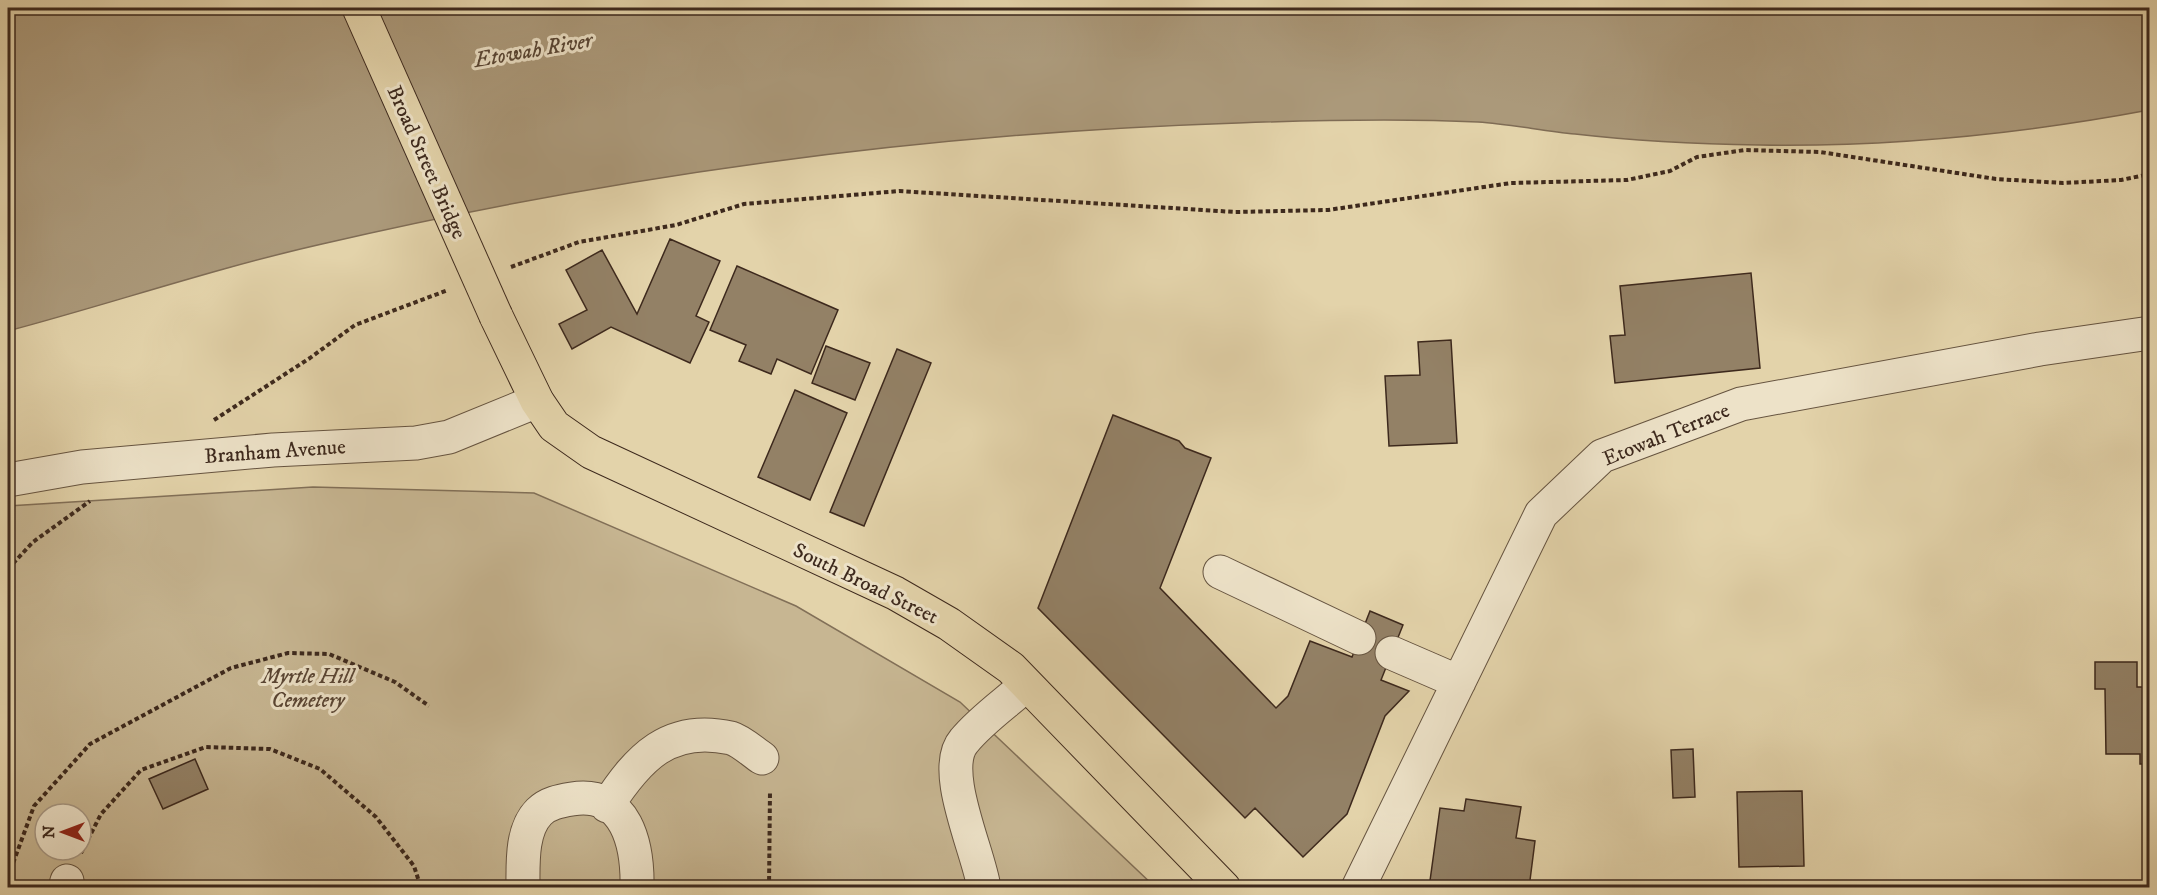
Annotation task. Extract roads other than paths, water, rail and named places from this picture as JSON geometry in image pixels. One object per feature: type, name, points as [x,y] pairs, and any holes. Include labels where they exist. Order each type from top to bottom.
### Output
[{"type":"main road","name":"Broad Street Bridge","points":[[359,8],[496,316]]},
{"type":"main road","name":"South Broad Street","points":[[496,316],[537,401],[554,426],[591,452],[895,593],[971,639],[1011,668],[1224,888]]},
{"type":"street","name":"Etowah Terrace","points":[[1358,888],[1541,514],[1602,456],[1741,404],[2040,349],[2150,333]]},
{"type":"street","name":"Branham Avenue","points":[[8,480],[82,467],[273,450],[416,442],[449,437],[537,401]]},
{"type":"street","points":[[1220,572],[1359,638]]},
{"type":"street","points":[[1392,653],[1459,682]]},
{"type":"street","points":[[984,888],[959,795],[955,770],[963,742],[1026,685]]},
{"type":"street","points":[[608,806],[627,776],[654,749],[682,735],[732,738],[762,758]]},
{"type":"street","points":[[524,888],[524,849],[528,830],[538,813],[555,802],[581,797],[603,802],[618,813],[630,831],[635,849],[637,888]]},
{"type":"water","name":"Etowah River","points":[[8,8],[2149,8],[2149,110],[2004,132],[1858,144],[1690,143],[1563,133],[1478,122],[1358,120],[1122,128],[892,147],[663,178],[435,219],[243,264],[8,331]]},
{"type":"park label","name":"Myrtle Hill Cemetery","points":[[308,688]]}]
